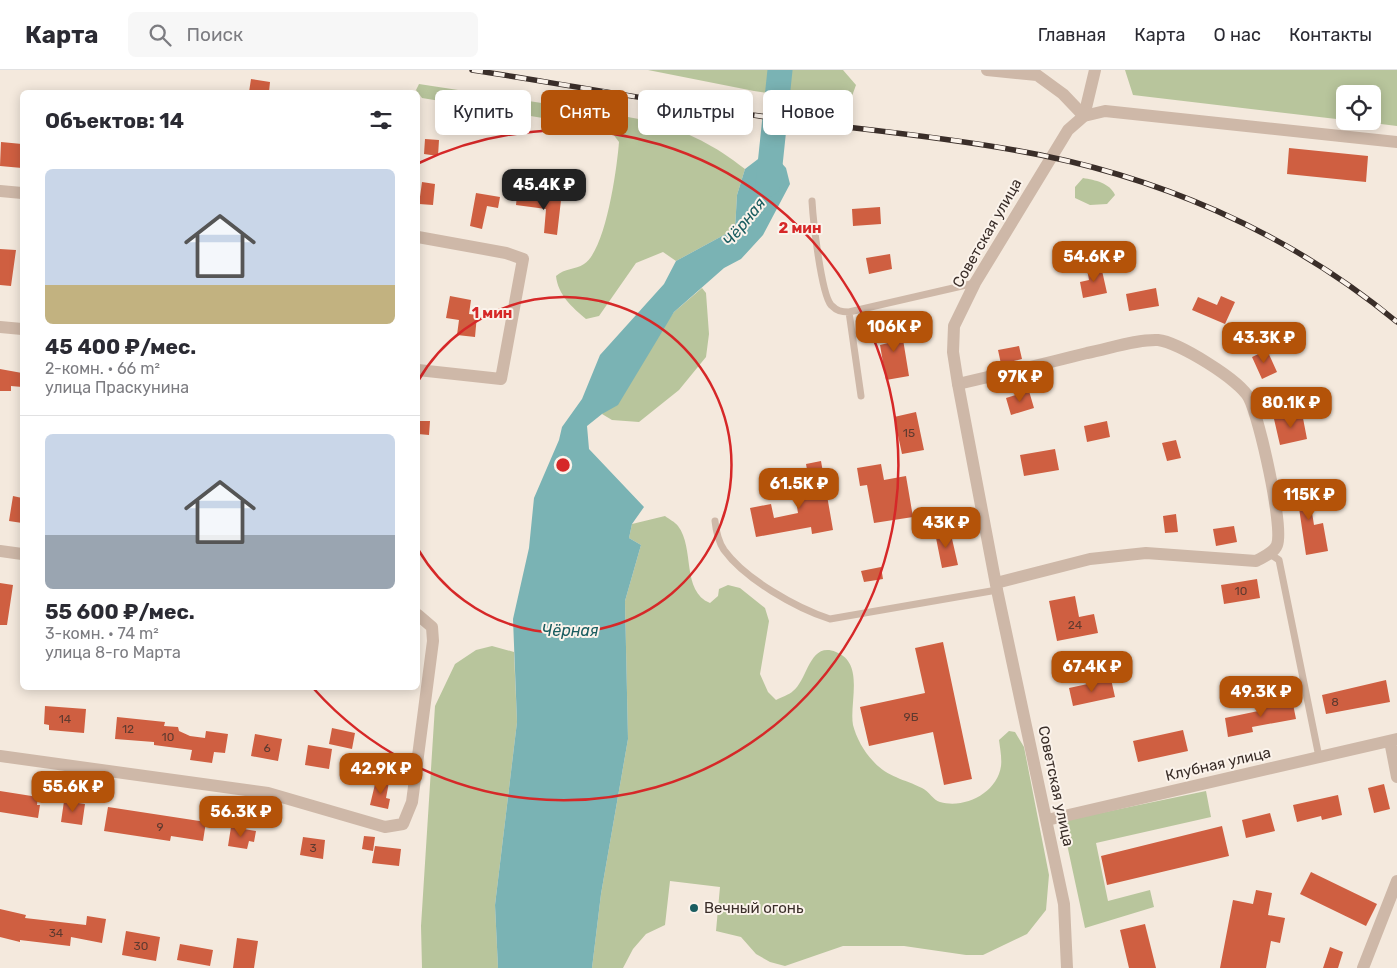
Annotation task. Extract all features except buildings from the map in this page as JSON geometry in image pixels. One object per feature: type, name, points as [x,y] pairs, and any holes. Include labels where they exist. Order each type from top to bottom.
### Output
[{"type":"street","points":[[986,70],[1032,72],[1063,94],[1084,116]]},
{"type":"street","points":[[1084,116],[1095,70]]},
{"type":"street","points":[[1084,116],[1105,111],[1397,142]]},
{"type":"street","name":"Советская улица","points":[[1067,968],[1064,904],[996,587],[953,352],[954,326],[976,283],[1068,130],[1084,116]]},
{"type":"street","points":[[0,191],[20,194]]},
{"type":"street","points":[[420,237],[506,253],[523,259],[501,379],[420,370]]},
{"type":"street","points":[[0,327],[20,329]]},
{"type":"street","points":[[958,384],[1119,346],[1159,340],[1196,356],[1239,384],[1249,398],[1265,447],[1278,531],[1277,546],[1270,554],[1256,561],[1146,553],[1090,559],[996,587]]},
{"type":"street","points":[[0,551],[20,554]]},
{"type":"street","points":[[0,756],[268,793],[385,827],[402,824],[412,802],[433,641],[432,627],[420,617]]},
{"type":"street","points":[[1393,740],[1397,777]]},
{"type":"street","name":"Клубная улица","points":[[1047,820],[1393,740]]},
{"type":"street","points":[[1363,968],[1397,881]]},
{"type":"lane","points":[[812,201],[815,238],[830,303],[838,312],[848,312],[976,283]]},
{"type":"lane","points":[[848,312],[861,396]]},
{"type":"lane","points":[[715,521],[716,534],[724,549],[746,573],[808,612],[830,619],[996,587]]},
{"type":"lane","points":[[1270,554],[1279,560],[1319,757]]},
{"type":"green space","points":[[648,70],[843,70],[856,85],[853,93],[853,90],[763,90],[763,92]]},
{"type":"green space","points":[[1125,70],[1397,70],[1397,126],[1381,124],[1381,85],[1336,85],[1336,119],[1133,95]]},
{"type":"green space","points":[[419,84],[458,90],[435,90],[435,100],[422,98],[420,90],[416,90]]},
{"type":"green space","points":[[531,101],[541,103],[541,118],[531,116]]},
{"type":"green space","points":[[628,118],[636,119],[638,119],[638,135],[688,135],[723,153],[745,169],[737,195],[735,229],[676,261],[663,252],[636,263],[599,316],[586,319],[563,295],[556,276],[584,264],[592,256],[609,208],[619,142],[614,135],[628,135]]},
{"type":"green space","points":[[1083,178],[1106,185],[1115,195],[1107,204],[1090,205],[1075,198],[1075,187]]},
{"type":"green space","points":[[702,288],[706,293],[709,334],[706,357],[679,390],[639,422],[612,420],[602,414],[674,312]]},
{"type":"green space","points":[[665,516],[677,525],[683,535],[692,579],[695,589],[701,597],[710,603],[718,596],[719,589],[728,585],[740,588],[765,608],[769,621],[760,674],[768,692],[776,700],[798,686],[810,663],[820,652],[827,650],[845,657],[853,674],[852,716],[854,730],[866,753],[884,771],[924,789],[940,802],[950,804],[969,801],[987,791],[993,784],[1001,766],[999,740],[1009,731],[1015,732],[1024,747],[1049,875],[1046,910],[1027,934],[983,955],[966,955],[904,946],[843,946],[785,966],[770,962],[756,954],[741,937],[716,931],[720,887],[670,881],[665,925],[646,934],[633,949],[623,968],[592,968],[601,894],[628,739],[625,601],[641,545],[629,538],[632,524]]},
{"type":"green space","points":[[492,646],[514,652],[517,722],[495,905],[498,968],[422,968],[421,926],[435,706],[455,664],[476,650]]},
{"type":"green space","points":[[1206,791],[1211,817],[1096,843],[1108,901],[1150,890],[1154,907],[1085,928],[1062,821]]},
{"type":"water","name":"Чёрная","points":[[770,150],[786,168],[790,184],[763,235],[741,259],[724,268],[674,312],[618,405],[602,414],[587,426],[589,449],[644,507],[632,524],[629,538],[641,545],[625,601],[628,739],[601,894],[592,968],[498,968],[495,905],[517,722],[513,619],[529,548],[534,498],[559,440],[562,427],[582,399],[600,355],[664,284],[676,261],[735,229],[737,195],[745,169]]},
{"type":"waterway","name":"Чёрная","points":[[768,184],[780,70]]},
{"type":"railway","points":[[472,70],[742,114],[985,145],[1066,161],[1117,174],[1168,191],[1217,211],[1264,234],[1310,260],[1355,289],[1397,322]]},
{"type":"place","name":"Вечный огонь","points":[[694,908]]}]
